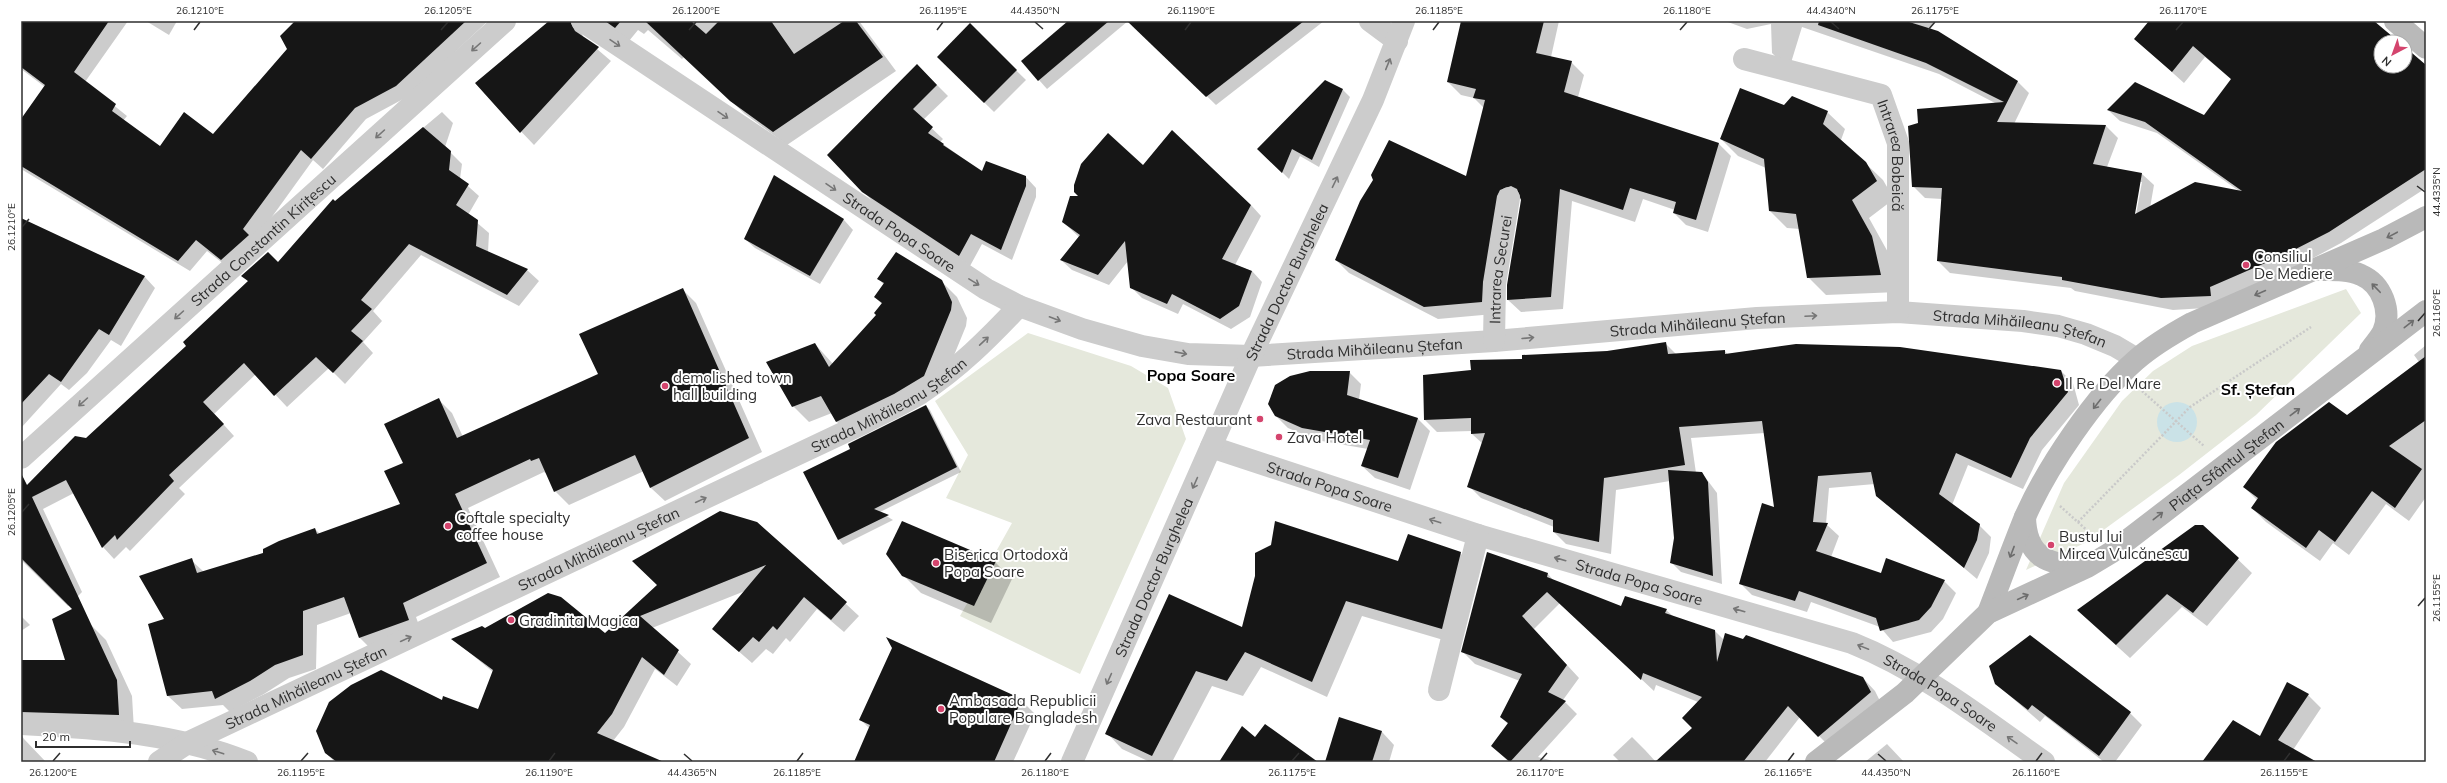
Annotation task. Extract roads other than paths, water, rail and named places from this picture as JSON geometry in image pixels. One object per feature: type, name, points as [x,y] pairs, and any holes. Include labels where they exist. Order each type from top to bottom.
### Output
[{"type":"street","name":"Strada Constantin Kirițescu","points":[[21,458],[505,21]]},
{"type":"street","name":"Strada Popa Soare","points":[[582,21],[959,273],[1019,306],[1082,329],[1142,346],[1188,354],[1251,356]]},
{"type":"street","points":[[1370,21],[1397,41]]},
{"type":"street","name":"Strada Doctor Burghelea","points":[[1072,762],[1251,356],[1346,159],[1397,41],[1404,21]]},
{"type":"street","points":[[2395,21],[2426,48]]},
{"type":"street","name":"Intrarea Bobeică","points":[[1744,59],[1881,95],[1898,143],[1898,312]]},
{"type":"street","name":"Intrarea Securei","points":[[1494,341],[1495,284],[1509,198]]},
{"type":"street","name":"Piața Sfântul Ștefan","points":[[1988,614],[2026,517],[2040,488],[2071,437],[2130,366],[2165,338],[2192,323],[2384,239],[2426,217]]},
{"type":"street","name":"Piața Sfântul Ștefan","points":[[2315,270],[2343,270],[2361,275],[2380,290],[2387,314],[2383,333],[2364,359]]},
{"type":"street","name":"Strada Mihăileanu Ștefan","points":[[159,762],[189,742],[864,423],[920,393],[944,376],[992,334],[1019,306]]},
{"type":"street","name":"Piața Sfântul Ștefan","points":[[1816,762],[1878,716],[1922,679],[1988,614],[2087,566],[2112,552],[2426,311]]},
{"type":"street","name":"Strada Mihăileanu Ștefan","points":[[1251,356],[1494,341],[1758,318],[1898,312],[2023,321],[2058,326],[2086,334],[2115,346],[2130,366]]},
{"type":"street","name":"Strada Popa Soare","points":[[1211,447],[1478,535],[1852,643],[1894,661],[2044,762]]},
{"type":"street","name":"Piața Sfântul Ștefan","points":[[2026,517],[2026,534],[2032,547],[2043,559],[2062,566],[2087,566]]},
{"type":"street","points":[[1439,690],[1478,535]]},
{"type":"street","points":[[21,724],[133,733],[189,742],[247,762]]},
{"type":"water","points":[[2181,402],[2188,405],[2194,411],[2197,422],[2196,430],[2188,439],[2181,442],[2173,442],[2166,439],[2158,430],[2157,418],[2160,411],[2169,403]]},
{"type":"place","name":"Consiliul De Mediere","points":[[2246,265]]},
{"type":"place","name":"Il Re Del Mare","points":[[2057,383]]},
{"type":"place","name":"demolished town hall building","points":[[665,386]]},
{"type":"place","name":"Zava Restaurant","points":[[1260,419]]},
{"type":"place","name":"Zava Hotel","points":[[1279,437]]},
{"type":"place","name":"Coftale specialty coffee house","points":[[448,526]]},
{"type":"place","name":"Bustul lui Mircea Vulcănescu","points":[[2051,545]]},
{"type":"place","name":"Biserica Ortodoxă Popa Soare","points":[[936,563]]},
{"type":"place","name":"Gradinita Magica","points":[[511,620]]},
{"type":"place","name":"Ambasada Republicii Populare Bangladesh","points":[[941,709]]},
{"type":"district","name":"Popa Soare","points":[[1191,375]]},
{"type":"district","name":"Sf. Ștefan","points":[[2258,389]]}]
